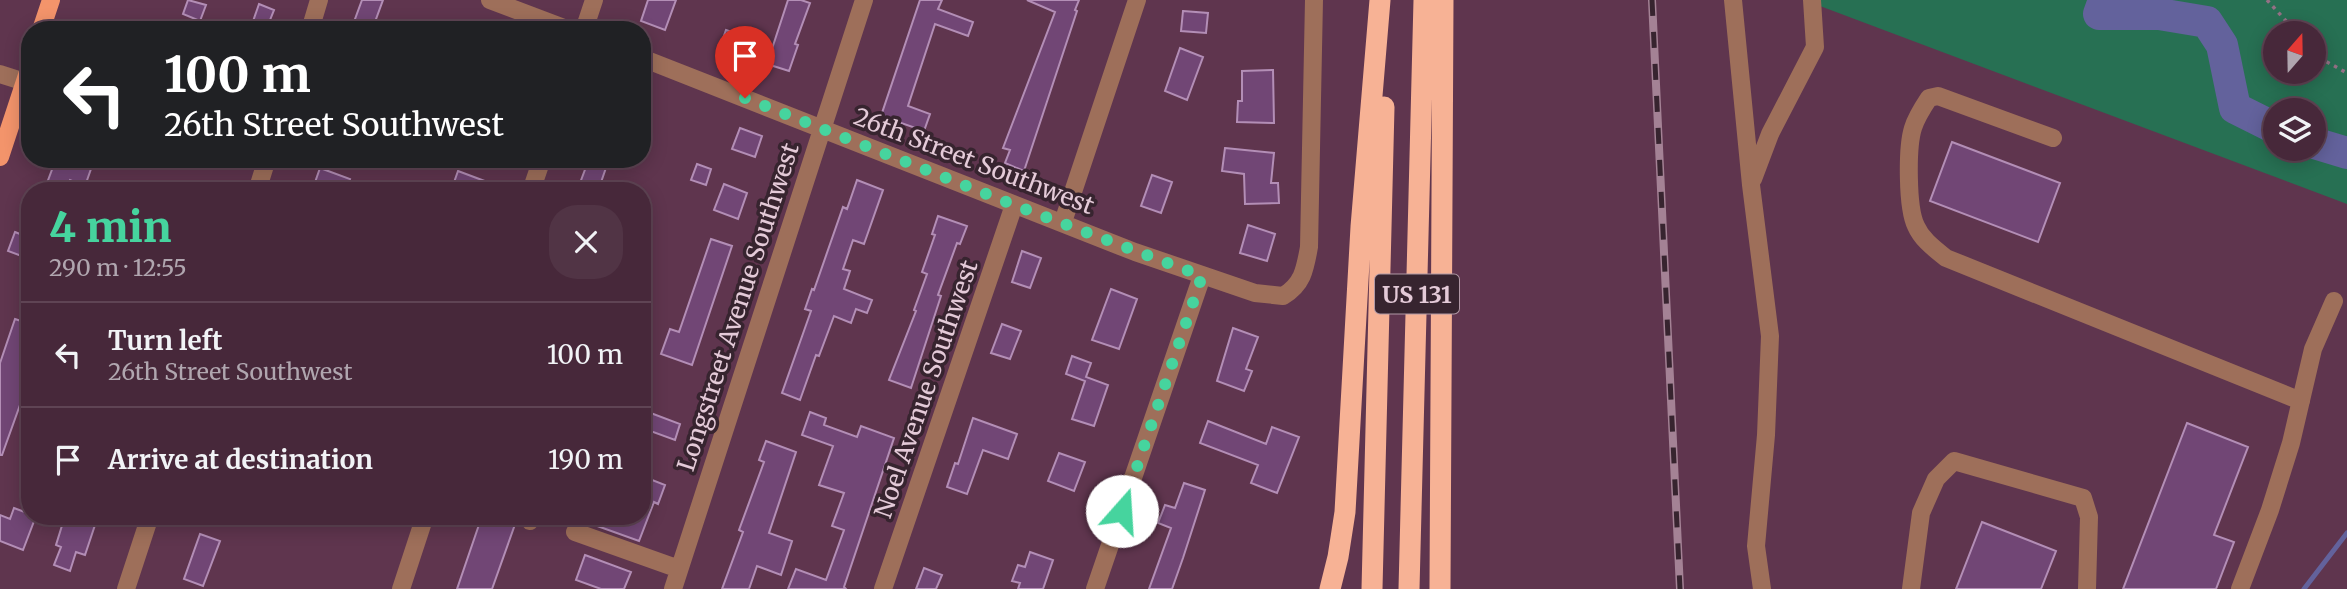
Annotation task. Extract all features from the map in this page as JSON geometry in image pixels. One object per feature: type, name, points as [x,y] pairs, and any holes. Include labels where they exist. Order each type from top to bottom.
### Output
[{"type":"highway","points":[[1330,589],[1345,512],[1361,227],[1380,0]]},
{"type":"highway","name":"US 131","points":[[1372,589],[1387,0]]},
{"type":"highway","name":"US 131","points":[[1409,589],[1424,0]]},
{"type":"highway","points":[[1440,589],[1443,0]]},
{"type":"main road","points":[[44,21],[51,0]]},
{"type":"main road","points":[[0,156],[21,92]]},
{"type":"street","points":[[313,21],[319,0]]},
{"type":"street","points":[[490,0],[545,21]]},
{"type":"street","points":[[587,21],[594,0]]},
{"type":"street","name":"Longstreet Avenue Southwest","points":[[673,589],[864,0]]},
{"type":"street","points":[[1063,222],[1137,0]]},
{"type":"street","name":"26th Street Southwest","points":[[651,61],[1135,252],[1255,293],[1283,296],[1301,282],[1309,247],[1314,0]]},
{"type":"street","points":[[1719,0],[1738,48]]},
{"type":"street","points":[[1733,0],[1751,185],[1770,336],[1766,435],[1756,546],[1762,589]]},
{"type":"street","points":[[1751,185],[1770,134],[1815,47],[1812,0]]},
{"type":"street","points":[[0,74],[21,74]]},
{"type":"street","points":[[2053,138],[1938,96],[1929,99],[1913,128],[1909,186],[1915,225],[1929,245],[1946,258],[2301,401]]},
{"type":"street","name":"Noel Avenue Southwest","points":[[883,589],[1014,205]]},
{"type":"street","points":[[1096,589],[1202,276]]},
{"type":"street","points":[[2240,589],[2270,510],[2313,349],[2333,301]]},
{"type":"street","points":[[1910,589],[1921,513],[1936,478],[1954,461],[2083,498],[2089,517],[2087,589]]},
{"type":"street","points":[[126,589],[147,525]]},
{"type":"street","points":[[401,589],[422,525]]},
{"type":"street","points":[[575,532],[679,569]]},
{"type":"path","points":[[2267,0],[2286,21]]},
{"type":"path","points":[[2326,61],[2347,73]]},
{"type":"green space","points":[[1804,0],[2347,0],[2347,204]]},
{"type":"building","points":[[188,0],[206,5],[200,21],[183,14]]},
{"type":"building","points":[[362,0],[383,0],[375,21],[354,21]]},
{"type":"building","points":[[648,0],[676,0],[665,30],[651,25],[651,21],[641,21]]},
{"type":"building","points":[[788,0],[810,3],[795,44],[798,45],[789,71],[767,64]]},
{"type":"building","points":[[920,0],[942,0],[938,9],[973,22],[968,36],[935,24],[908,106],[930,114],[924,131],[881,116]]},
{"type":"building","points":[[1027,0],[1079,0],[1024,171],[1005,163],[1010,150],[1003,148],[1055,12]]},
{"type":"building","points":[[259,4],[274,10],[270,21],[253,21]]},
{"type":"building","points":[[1183,11],[1208,13],[1206,33],[1181,31]]},
{"type":"building","points":[[726,30],[744,36],[737,54],[720,47]]},
{"type":"building","points":[[1180,48],[1203,57],[1187,100],[1165,91]]},
{"type":"building","points":[[1273,70],[1274,123],[1237,122],[1238,101],[1242,101],[1242,71]]},
{"type":"building","points":[[740,128],[762,136],[755,157],[732,149]]},
{"type":"building","points":[[1952,142],[2060,183],[2038,242],[1930,201]]},
{"type":"building","points":[[1225,148],[1274,153],[1271,183],[1278,183],[1279,203],[1245,204],[1244,174],[1222,171]]},
{"type":"building","points":[[697,164],[711,169],[706,185],[691,180]]},
{"type":"building","points":[[53,168],[91,168],[86,182],[47,182]]},
{"type":"building","points":[[320,168],[350,179],[349,182],[315,182]]},
{"type":"building","points":[[586,168],[606,168],[601,182],[580,182]]},
{"type":"building","points":[[458,171],[487,182],[454,182]]},
{"type":"building","points":[[1152,175],[1172,182],[1161,213],[1141,206]]},
{"type":"building","points":[[857,180],[883,190],[864,244],[853,240],[843,269],[850,271],[844,289],[872,300],[867,313],[856,309],[851,323],[834,316],[800,400],[782,393],[811,311],[805,309],[812,289],[814,290],[843,207],[847,209]]},
{"type":"building","points":[[724,184],[747,193],[738,219],[714,210]]},
{"type":"building","points":[[938,216],[967,226],[960,244],[957,243],[938,295],[941,296],[911,388],[889,380],[916,311],[914,310],[927,274],[922,272],[935,235],[932,234]]},
{"type":"building","points":[[1248,225],[1275,234],[1267,261],[1240,253]]},
{"type":"building","points":[[15,232],[21,234],[21,256],[8,251]]},
{"type":"building","points":[[711,239],[732,246],[692,365],[661,354],[670,329],[679,332]]},
{"type":"building","points":[[1022,251],[1041,258],[1030,288],[1012,282]]},
{"type":"building","points":[[1111,289],[1137,299],[1119,349],[1092,340]]},
{"type":"building","points":[[15,319],[21,321],[21,402],[2,455],[0,455],[0,363]]},
{"type":"building","points":[[1002,324],[1021,331],[1010,359],[991,353]]},
{"type":"building","points":[[1233,328],[1258,337],[1246,369],[1252,371],[1244,391],[1217,381]]},
{"type":"building","points":[[1072,356],[1091,363],[1086,377],[1108,385],[1094,426],[1072,419],[1085,381],[1066,374]]},
{"type":"building","points":[[810,412],[826,418],[824,425],[857,437],[861,426],[894,438],[844,587],[846,589],[788,589],[796,569],[826,580],[844,530],[832,526],[844,493],[819,485],[833,446],[802,435]]},
{"type":"building","points":[[651,413],[680,424],[675,440],[651,431]]},
{"type":"building","points":[[973,418],[1017,434],[1008,459],[983,450],[967,494],[947,487],[955,463],[958,464]]},
{"type":"building","points":[[1208,421],[1266,444],[1272,427],[1299,437],[1277,493],[1251,483],[1258,465],[1200,443]]},
{"type":"building","points":[[2187,423],[2248,447],[2214,535],[2234,542],[2216,589],[2123,589]]},
{"type":"building","points":[[766,441],[796,452],[769,533],[792,541],[781,575],[757,566],[749,589],[722,589],[743,532],[739,530],[764,462],[759,460]]},
{"type":"building","points":[[1059,453],[1085,462],[1074,491],[1048,481]]},
{"type":"building","points":[[651,480],[665,485],[658,504],[654,502],[651,510]]},
{"type":"building","points":[[1184,483],[1205,490],[1183,558],[1172,589],[1149,589],[1171,528],[1158,523],[1165,505],[1175,508]]},
{"type":"building","points":[[14,508],[21,511],[21,525],[33,525],[23,550],[0,541],[0,515],[10,519]]},
{"type":"building","points":[[1982,522],[2056,551],[2041,589],[1956,589]]},
{"type":"building","points":[[62,525],[95,525],[85,555],[76,552],[70,571],[54,565],[61,547],[56,545]]},
{"type":"building","points":[[479,525],[515,525],[492,589],[457,589]]},
{"type":"building","points":[[594,525],[645,525],[639,541]]},
{"type":"building","points":[[200,534],[220,541],[203,586],[184,579]]},
{"type":"building","points":[[1030,552],[1053,560],[1043,589],[1018,589],[1020,583],[1012,581],[1018,565],[1025,567]]},
{"type":"building","points":[[585,555],[631,572],[624,589],[601,589],[576,580]]},
{"type":"building","points":[[924,568],[942,575],[936,589],[916,589]]},
{"type":"waterway","points":[[2104,0],[2099,14],[2159,14],[2207,22],[2222,45],[2235,108],[2263,122]]},
{"type":"waterway","points":[[2326,147],[2347,153]]},
{"type":"waterway","points":[[2304,589],[2347,533]]},
{"type":"railway","points":[[1652,0],[1680,589]]},
{"type":"route","points":[[745,98],[1202,276],[1122,511]]}]
